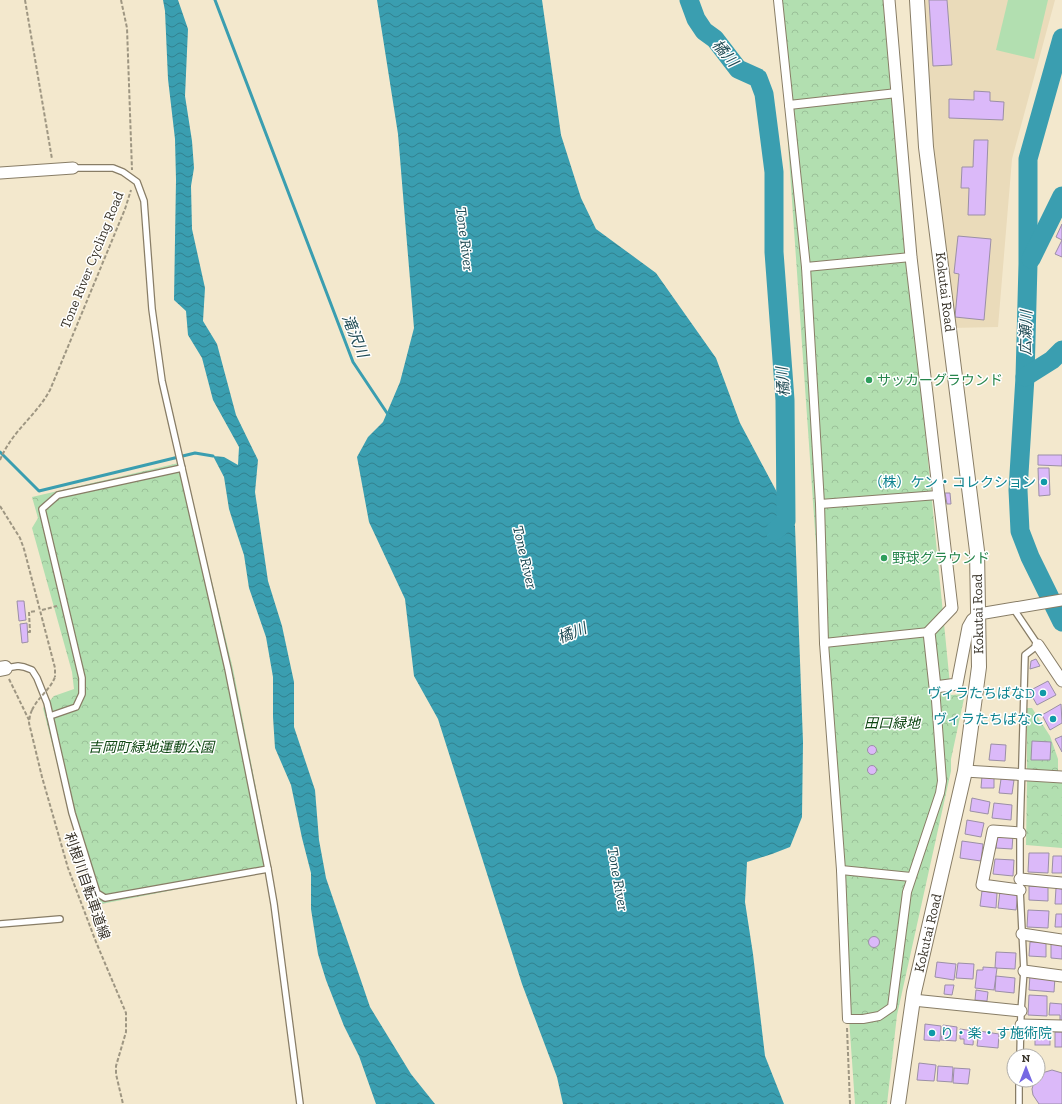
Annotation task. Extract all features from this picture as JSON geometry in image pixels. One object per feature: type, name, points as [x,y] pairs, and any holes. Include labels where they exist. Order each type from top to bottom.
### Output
[{"type":"street","points":[[778,0],[806,267],[820,504],[824,643],[841,870],[847,1019],[862,1019],[879,1016],[892,1007],[907,892],[940,793],[942,781],[929,632]]},
{"type":"street","points":[[824,643],[929,632],[952,608],[911,257],[889,0]]},
{"type":"street","name":"Kokutai Road","points":[[898,1104],[913,1000],[965,771],[979,667],[977,551],[926,148],[917,0]]},
{"type":"street","points":[[789,105],[897,93]]},
{"type":"street","points":[[0,173],[73,168]]},
{"type":"street","points":[[806,267],[911,257]]},
{"type":"street","points":[[820,504],[938,495]]},
{"type":"street","points":[[935,687],[957,684],[968,627],[972,620],[979,614],[1062,600]]},
{"type":"street","points":[[1038,645],[1062,681]]},
{"type":"street","points":[[965,771],[1062,777]]},
{"type":"street","points":[[1020,833],[993,831],[982,885],[1062,883]]},
{"type":"street","points":[[841,870],[911,877]]},
{"type":"street","points":[[1022,934],[1062,940]]},
{"type":"street","points":[[1024,971],[1062,976]]},
{"type":"street","points":[[913,1000],[1021,1011]]},
{"type":"street","points":[[1021,1025],[1062,1026]]},
{"type":"lane","points":[[73,168],[113,168],[123,172],[137,182],[144,201],[152,309],[162,381],[228,669],[268,869],[274,904],[300,1104]]},
{"type":"lane","points":[[50,716],[76,707],[82,694],[82,678],[42,509],[58,495],[182,468]]},
{"type":"lane","points":[[1013,608],[1038,645],[1024,655],[1020,833],[1020,885],[1024,971],[1020,1048]]},
{"type":"lane","points":[[4,671],[18,666],[24,667],[32,670],[37,678],[47,703],[72,813],[97,893],[105,898],[268,869]]},
{"type":"lane","points":[[0,924],[60,919]]},
{"type":"lane","points":[[1019,1088],[1019,1104]]},
{"type":"path","points":[[25,0],[54,170]]},
{"type":"path","name":"Tone River Cycling Road","points":[[0,460],[11,439],[45,400],[50,390],[125,209],[132,188],[133,178],[127,28],[121,0]]},
{"type":"path","name":"利根川自転車道線","points":[[0,506],[20,538],[24,549],[55,668],[55,677],[48,689],[35,703],[29,721],[42,777],[68,868],[96,942],[126,1013],[126,1032],[116,1066],[116,1074],[123,1104]]},
{"type":"path","points":[[42,610],[58,606]]},
{"type":"path","points":[[28,632],[30,632],[29,612],[36,611]]},
{"type":"path","points":[[4,671],[29,721]]},
{"type":"path","points":[[847,1019],[850,1104]]},
{"type":"shaded area","points":[[917,0],[1055,0],[1012,159],[998,327],[949,328]]},
{"type":"green space","name":"田口緑地","points":[[778,0],[883,0],[951,695],[965,694],[951,759],[951,771],[897,1015],[887,1104],[855,1104]]},
{"type":"green space","points":[[1008,0],[1048,0],[1034,59],[996,50]]},
{"type":"green space","name":"吉岡町緑地運動公園","points":[[183,462],[233,669],[272,871],[96,905],[70,814],[43,708],[54,696],[74,689],[72,672],[32,528],[38,518],[32,497]]},
{"type":"green space","points":[[1027,708],[1032,708],[1050,736],[1058,759],[1058,772],[1027,771]]},
{"type":"green space","points":[[1027,781],[1062,783],[1062,848],[1026,845]]},
{"type":"water","points":[[163,0],[178,0],[188,29],[185,96],[192,141],[194,168],[191,186],[192,229],[205,288],[203,321],[217,344],[236,415],[258,460],[255,492],[268,581],[282,626],[294,682],[294,727],[315,790],[319,840],[326,878],[370,1007],[411,1074],[435,1104],[376,1104],[359,1056],[344,1026],[326,980],[318,954],[311,909],[311,873],[291,785],[275,748],[273,677],[266,637],[249,588],[244,555],[229,509],[224,477],[213,456],[224,457],[238,465],[239,447],[213,400],[202,358],[188,335],[186,311],[174,300],[176,180],[175,139],[168,79],[165,11]]},
{"type":"water","name":"Tone River","points":[[377,0],[542,0],[561,135],[581,198],[596,229],[656,273],[716,358],[740,423],[795,526],[803,742],[802,817],[790,847],[747,862],[745,902],[753,954],[765,1056],[784,1104],[563,1104],[557,1077],[522,984],[438,719],[414,676],[405,599],[369,522],[357,457],[368,437],[383,422],[400,382],[414,328],[398,134]]},
{"type":"building","points":[[929,0],[947,0],[952,65],[933,66]]},
{"type":"building","points":[[974,91],[990,92],[990,101],[1004,102],[1003,120],[949,118],[949,99],[974,100]]},
{"type":"building","points":[[974,140],[988,140],[985,215],[968,215],[969,188],[961,188],[962,167],[973,167]]},
{"type":"building","points":[[1062,224],[1062,240],[1056,237]]},
{"type":"building","points":[[958,236],[991,239],[984,320],[955,317],[959,274],[954,273]]},
{"type":"building","points":[[1062,240],[1062,257],[1055,254]]},
{"type":"building","points":[[1038,455],[1062,455],[1062,466],[1038,465]]},
{"type":"building","name":"（株）ケン・コレクション","points":[[1038,468],[1049,468],[1050,495],[1039,496]]},
{"type":"building","points":[[945,493],[950,493],[951,504],[947,504]]},
{"type":"building","points":[[17,601],[24,601],[26,620],[19,621]]},
{"type":"building","points":[[27,623],[28,642],[22,643],[20,624]]},
{"type":"building","points":[[1036,659],[1040,666],[1030,669],[1031,661]]},
{"type":"building","name":"ヴィラたちばなD","points":[[1048,681],[1056,695],[1037,705],[1029,691]]},
{"type":"building","name":"ヴィラたちばなＣ","points":[[1061,704],[1062,723],[1050,730],[1042,715]]},
{"type":"building","points":[[1062,736],[1062,752],[1055,739]]},
{"type":"building","points":[[1032,741],[1051,742],[1050,760],[1031,760]]},
{"type":"building","points":[[991,744],[1006,745],[1005,761],[989,760]]},
{"type":"building","points":[[870,746],[874,746],[876,750],[874,754],[870,754],[868,752],[868,748]]},
{"type":"building","points":[[870,766],[874,766],[876,770],[874,774],[870,774],[868,772],[868,768]]},
{"type":"building","points":[[982,776],[994,777],[994,788],[981,788]]},
{"type":"building","points":[[1001,779],[1014,780],[1012,794],[999,793]]},
{"type":"building","points":[[972,798],[990,802],[988,814],[970,811]]},
{"type":"building","points":[[994,803],[1012,805],[1011,820],[992,818]]},
{"type":"building","points":[[967,820],[984,823],[981,837],[965,834]]},
{"type":"building","points":[[997,834],[1013,835],[1012,849],[996,848]]},
{"type":"building","points":[[962,841],[983,844],[981,861],[960,858]]},
{"type":"building","points":[[1029,853],[1049,853],[1048,873],[1028,872]]},
{"type":"building","points":[[1053,856],[1062,856],[1062,873],[1052,873]]},
{"type":"building","points":[[995,859],[1014,860],[1013,876],[993,874]]},
{"type":"building","points":[[1029,886],[1048,887],[1048,901],[1029,900]]},
{"type":"building","points":[[1056,888],[1062,889],[1062,904],[1055,904]]},
{"type":"building","points":[[982,891],[997,893],[996,908],[980,906]]},
{"type":"building","points":[[1000,891],[1018,894],[1016,910],[998,908]]},
{"type":"building","points":[[1028,910],[1049,911],[1048,928],[1027,927]]},
{"type":"building","points":[[1056,914],[1062,914],[1062,927],[1055,927]]},
{"type":"building","points":[[872,937],[876,937],[878,938],[878,946],[872,947],[869,944],[869,940]]},
{"type":"building","points":[[1030,942],[1046,942],[1046,957],[1029,956]]},
{"type":"building","points":[[1051,944],[1062,945],[1062,959],[1051,958]]},
{"type":"building","points":[[996,952],[1016,953],[1015,969],[995,968]]},
{"type":"building","points":[[937,962],[956,964],[954,980],[935,977]]},
{"type":"building","points":[[958,963],[974,964],[973,979],[956,978]]},
{"type":"building","points":[[983,967],[997,968],[994,990],[975,988],[977,970],[983,970]]},
{"type":"building","points":[[1030,975],[1055,977],[1054,992],[1029,990]]},
{"type":"building","points":[[996,976],[1015,978],[1014,993],[995,991]]},
{"type":"building","points":[[945,985],[954,985],[952,995],[944,994]]},
{"type":"building","points":[[976,990],[988,992],[987,1001],[975,1000]]},
{"type":"building","points":[[1029,995],[1047,996],[1047,1016],[1028,1015]]},
{"type":"building","points":[[1050,1003],[1062,1004],[1062,1021],[1060,1021],[1060,1015],[1049,1015]]},
{"type":"building","name":"り・楽・す施術院","points":[[925,1024],[941,1026],[940,1041],[924,1040]]},
{"type":"building","points":[[943,1025],[957,1027],[956,1041],[941,1040]]},
{"type":"building","points":[[960,1029],[974,1031],[973,1045],[964,1044],[964,1039],[960,1039]]},
{"type":"building","points":[[979,1031],[999,1034],[998,1048],[977,1046]]},
{"type":"building","points":[[1035,1031],[1050,1031],[1050,1045],[1035,1045]]},
{"type":"building","points":[[1055,1032],[1062,1032],[1062,1047],[1055,1047]]},
{"type":"building","points":[[919,1063],[936,1065],[934,1081],[917,1080]]},
{"type":"building","points":[[938,1066],[953,1067],[952,1082],[937,1081]]},
{"type":"building","points":[[954,1068],[970,1069],[968,1084],[953,1083]]},
{"type":"building","points":[[1052,1070],[1062,1073],[1062,1104],[1039,1104],[1033,1095],[1032,1088],[1046,1088],[1046,1072]]},
{"type":"waterway","name":"滝沢川","points":[[215,0],[353,362],[389,416]]},
{"type":"waterway","name":"橘川","points":[[689,0],[696,19],[704,31],[715,39],[738,69],[758,78],[764,94],[774,172],[774,252],[785,400],[786,521],[775,531]]},
{"type":"waterway","name":"広瀬川","points":[[1062,38],[1028,159],[1028,264],[1025,377],[1018,490],[1020,531],[1030,557],[1062,622]]},
{"type":"waterway","points":[[1031,259],[1062,196]]},
{"type":"waterway","points":[[1025,377],[1052,360],[1062,350]]},
{"type":"waterway","points":[[0,452],[39,491],[195,453],[213,456]]},
{"type":"place","name":"サッカーグラウンド","points":[[869,380]]},
{"type":"place","name":"（株）ケン・コレクション","points":[[1044,482]]},
{"type":"place","name":"野球グラウンド","points":[[884,558]]},
{"type":"place","name":"ヴィラたちばなD","points":[[1043,693]]},
{"type":"place","name":"ヴィラたちばなＣ","points":[[1053,719]]},
{"type":"place","name":"り・楽・す施術院","points":[[932,1033]]}]
